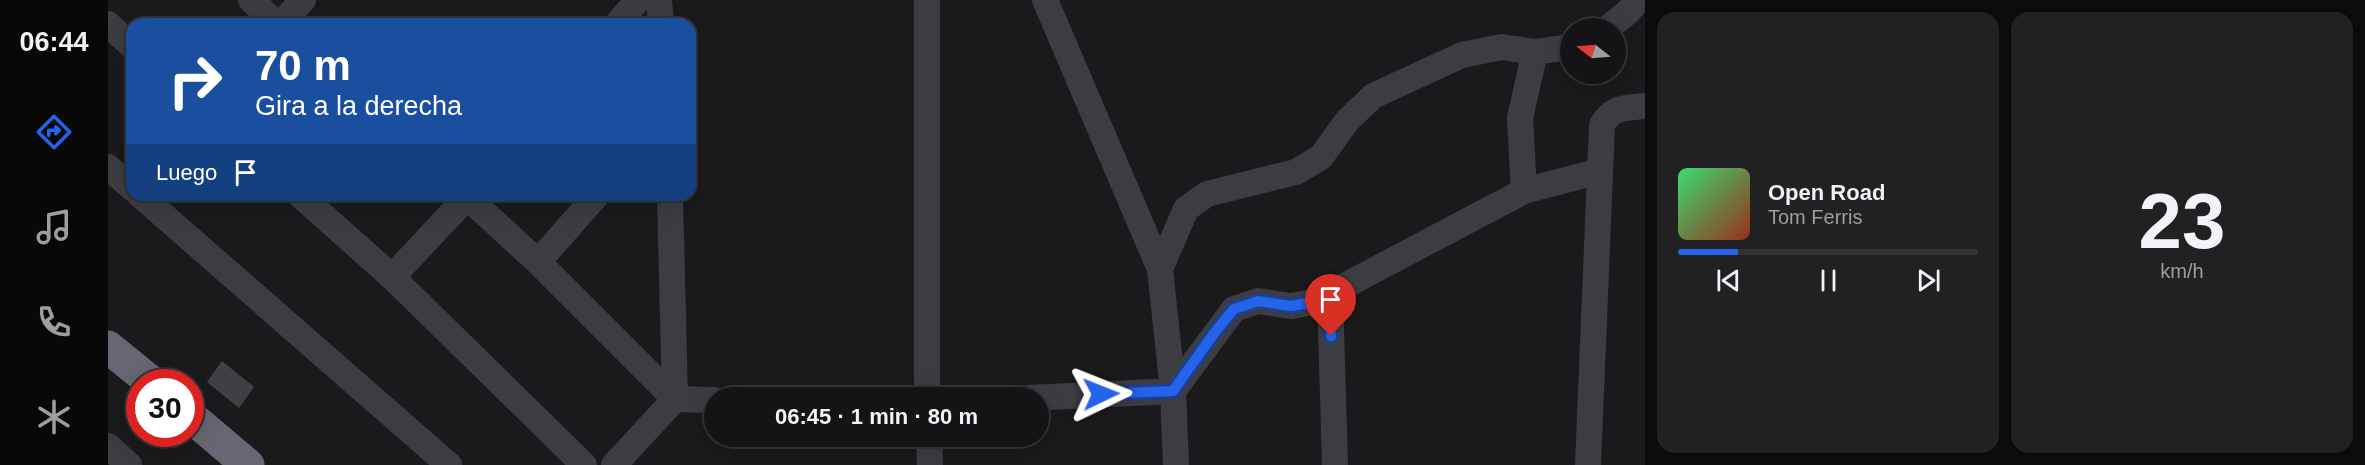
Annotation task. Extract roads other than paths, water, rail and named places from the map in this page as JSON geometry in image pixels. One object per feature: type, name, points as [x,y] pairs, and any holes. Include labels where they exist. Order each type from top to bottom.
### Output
[{"type":"highway","points":[[108,346],[135,369]]},
{"type":"highway","points":[[204,428],[248,465]]},
{"type":"street","points":[[251,0],[272,18]]},
{"type":"street","points":[[285,18],[303,0]]},
{"type":"street","points":[[622,18],[638,0]]},
{"type":"street","points":[[659,0],[660,18]]},
{"type":"street","points":[[927,0],[927,387]]},
{"type":"street","points":[[1045,0],[1160,269],[1173,391],[1176,465]]},
{"type":"street","points":[[1620,18],[1638,0]]},
{"type":"street","points":[[108,24],[126,40]]},
{"type":"street","points":[[1160,269],[1186,209],[1207,194],[1296,172],[1321,157],[1347,121],[1373,96],[1462,55],[1502,47],[1535,52],[1560,48]]},
{"type":"street","points":[[1524,191],[1520,118],[1535,52]]},
{"type":"street","points":[[1588,465],[1602,125],[1608,114],[1622,109],[1645,106]]},
{"type":"street","points":[[108,167],[126,183]]},
{"type":"street","points":[[1173,391],[1234,309],[1258,301],[1291,306],[1314,302],[1524,191],[1600,171]]},
{"type":"street","points":[[147,201],[449,465]]},
{"type":"street","points":[[307,201],[392,277],[584,465]]},
{"type":"street","points":[[392,277],[462,201]]},
{"type":"street","points":[[472,201],[538,262],[675,399],[704,399]]},
{"type":"street","points":[[538,262],[592,201]]},
{"type":"street","points":[[614,465],[675,399],[670,201]]},
{"type":"street","points":[[1330,293],[1335,465]]},
{"type":"street","points":[[1049,397],[1173,391]]},
{"type":"street","points":[[108,446],[129,465]]},
{"type":"street","points":[[929,447],[930,465]]}]
